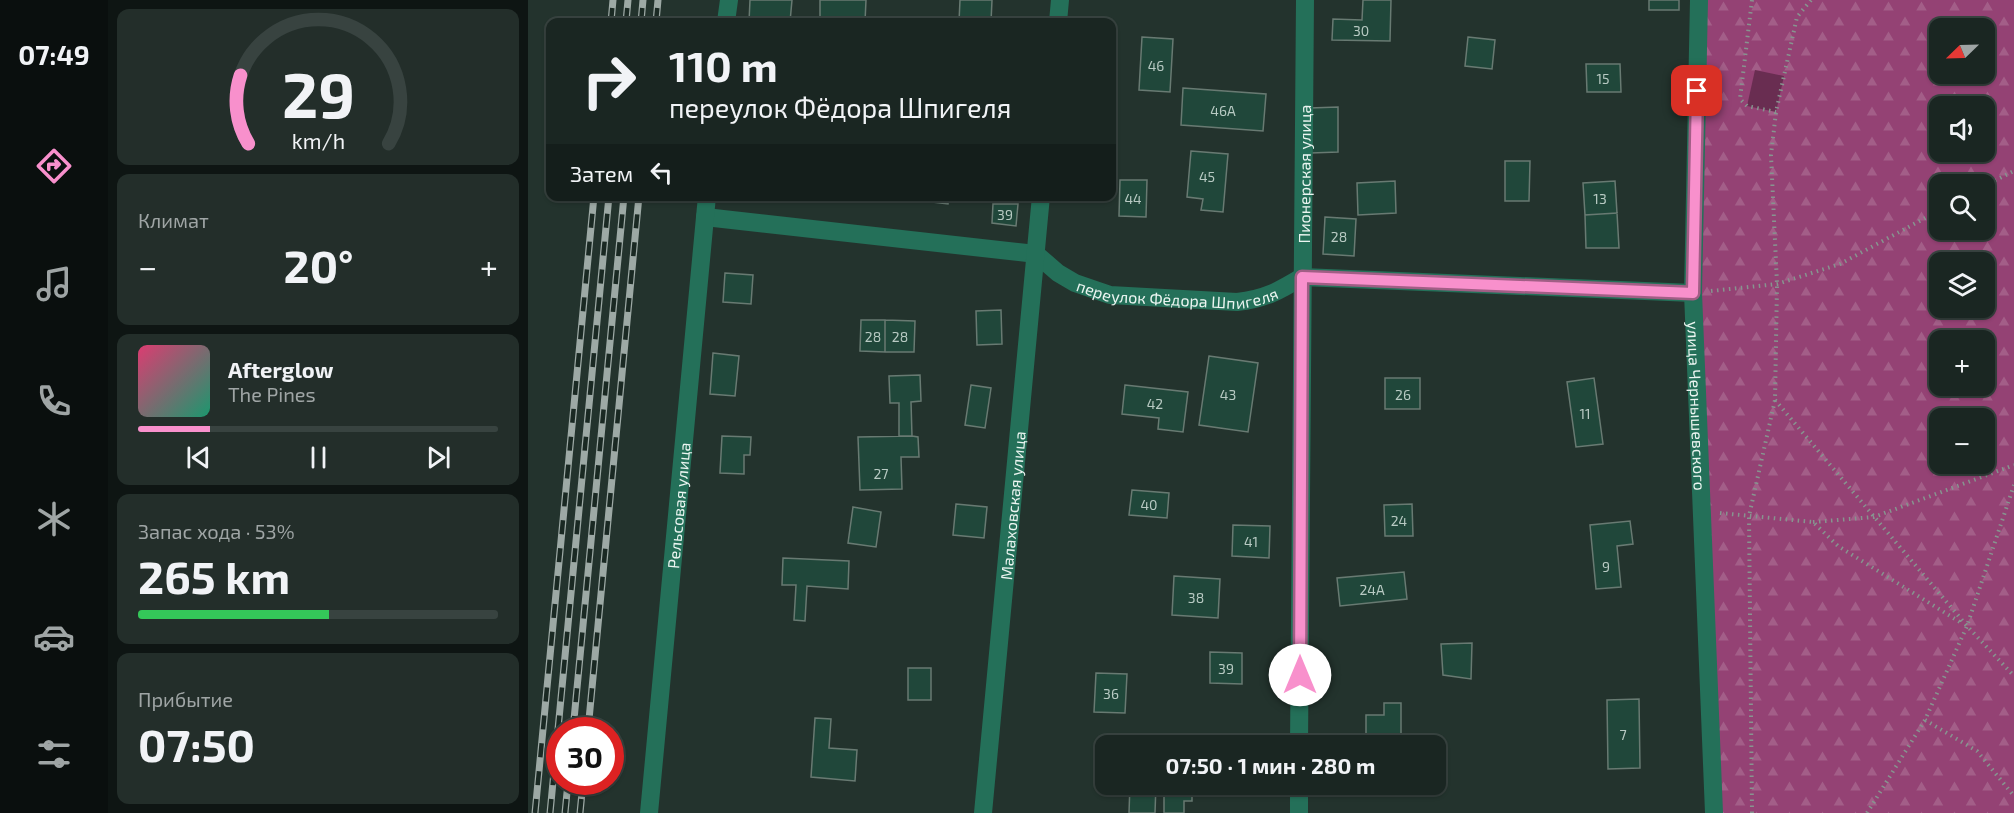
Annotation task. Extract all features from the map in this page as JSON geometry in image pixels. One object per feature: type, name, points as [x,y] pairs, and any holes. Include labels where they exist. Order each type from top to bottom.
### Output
[{"type":"street","points":[[727,18],[729,0]]},
{"type":"street","points":[[1058,18],[1060,0]]},
{"type":"street","name":"Пионерская улица","points":[[1299,735],[1305,0]]},
{"type":"street","name":"улица Чернышевского","points":[[1699,0],[1693,293],[1714,813]]},
{"type":"street","name":"Рельсовая улица","points":[[649,813],[707,201]]},
{"type":"street","name":"Малаховская улица","points":[[983,813],[1041,201]]},
{"type":"street","points":[[705,217],[1036,254]]},
{"type":"street","name":"переулок Фёдора Шпигеля","points":[[1036,254],[1058,273],[1083,286],[1110,295],[1237,302],[1257,300],[1275,294],[1302,277],[1693,293]]},
{"type":"street","points":[[1299,795],[1299,813]]},
{"type":"path","points":[[1752,0],[1740,99],[1748,106],[1776,112]]},
{"type":"path","points":[[1752,813],[1749,516],[1774,400],[1777,284],[1771,155],[1776,112],[1797,17],[1811,0]]},
{"type":"path","points":[[1995,180],[2014,171]]},
{"type":"path","points":[[1693,293],[1777,284],[1840,264],[1929,216]]},
{"type":"path","points":[[1774,400],[1967,626],[2014,676]]},
{"type":"path","points":[[1701,511],[1813,522],[1874,517],[2014,465]]},
{"type":"path","points":[[1867,813],[1925,720],[1967,626],[2014,484]]},
{"type":"path","points":[[1813,522],[1838,546],[1967,626]]},
{"type":"path","points":[[1925,720],[1977,751],[2014,796]]},
{"type":"green space","points":[[1690,0],[2014,0],[2014,813],[1714,813]]},
{"type":"shaded area","points":[[1755,70],[1784,76],[1776,112],[1747,106]]},
{"type":"building","points":[[750,0],[792,0],[790,18],[749,18]]},
{"type":"building","points":[[820,0],[866,0],[865,18],[820,18]]},
{"type":"building","points":[[960,0],[992,0],[991,18],[959,18]]},
{"type":"building","points":[[1363,0],[1391,0],[1390,41],[1332,40],[1333,19],[1362,20]]},
{"type":"building","points":[[1649,0],[1679,0],[1679,10],[1649,10]]},
{"type":"building","points":[[1142,37],[1173,39],[1170,92],[1139,90]]},
{"type":"building","points":[[1468,37],[1495,40],[1492,69],[1465,66]]},
{"type":"building","points":[[1586,64],[1620,64],[1621,92],[1587,92]]},
{"type":"building","points":[[1183,88],[1266,94],[1263,131],[1181,125]]},
{"type":"building","points":[[1338,107],[1338,152],[1311,153],[1310,108]]},
{"type":"building","points":[[1191,151],[1228,154],[1223,212],[1201,210],[1203,199],[1187,197]]},
{"type":"building","points":[[1505,161],[1530,161],[1529,201],[1505,201]]},
{"type":"building","points":[[1120,180],[1147,180],[1146,217],[1119,216]]},
{"type":"building","points":[[1395,181],[1396,213],[1358,215],[1357,183]]},
{"type":"building","points":[[1615,181],[1617,213],[1585,215],[1583,183]]},
{"type":"building","points":[[924,201],[948,201],[948,204]]},
{"type":"building","points":[[993,204],[1018,204],[1016,226],[992,223]]},
{"type":"building","points":[[1617,213],[1619,248],[1586,248],[1585,215]]},
{"type":"building","points":[[1325,217],[1356,219],[1354,256],[1323,254]]},
{"type":"building","points":[[725,273],[753,275],[751,304],[723,302]]},
{"type":"building","points":[[1001,310],[1002,344],[977,345],[976,311]]},
{"type":"building","points":[[861,320],[885,320],[885,352],[860,351]]},
{"type":"building","points":[[885,320],[915,321],[914,352],[885,352]]},
{"type":"building","points":[[713,353],[739,356],[735,396],[710,394]]},
{"type":"building","points":[[1209,356],[1258,363],[1248,432],[1199,425]]},
{"type":"building","points":[[920,375],[921,401],[911,402],[912,436],[899,436],[899,403],[890,403],[889,376]]},
{"type":"building","points":[[1385,378],[1420,378],[1420,409],[1385,409]]},
{"type":"building","points":[[1594,378],[1603,444],[1576,447],[1567,382]]},
{"type":"building","points":[[971,385],[991,388],[985,428],[965,425]]},
{"type":"building","points":[[1125,385],[1188,392],[1183,432],[1158,429],[1159,418],[1122,414]]},
{"type":"building","points":[[722,436],[751,437],[750,455],[744,455],[744,474],[720,473]]},
{"type":"building","points":[[858,437],[918,437],[919,457],[901,457],[902,489],[860,490]]},
{"type":"building","points":[[1132,490],[1169,493],[1167,518],[1129,515]]},
{"type":"building","points":[[956,504],[987,507],[984,538],[953,535]]},
{"type":"building","points":[[1412,504],[1413,536],[1385,536],[1384,505]]},
{"type":"building","points":[[853,507],[881,512],[876,547],[848,543]]},
{"type":"building","points":[[1630,521],[1633,544],[1617,546],[1621,587],[1596,589],[1590,525]]},
{"type":"building","points":[[1233,525],[1270,526],[1269,558],[1232,556]]},
{"type":"building","points":[[783,558],[849,561],[848,589],[807,586],[805,621],[794,620],[796,585],[782,585]]},
{"type":"building","points":[[1404,572],[1407,599],[1340,606],[1337,578]]},
{"type":"building","points":[[1174,576],[1220,579],[1218,618],[1172,615]]},
{"type":"building","points":[[1472,643],[1471,679],[1443,675],[1441,644]]},
{"type":"building","points":[[1210,652],[1242,653],[1242,684],[1210,683]]},
{"type":"building","points":[[908,668],[931,668],[931,700],[908,700]]},
{"type":"building","points":[[1096,673],[1127,674],[1125,713],[1094,712]]},
{"type":"building","points":[[1639,699],[1640,768],[1608,769],[1607,700]]},
{"type":"building","points":[[1384,703],[1401,703],[1401,735],[1366,735],[1366,715],[1384,715]]},
{"type":"building","points":[[815,718],[831,719],[829,748],[857,750],[855,781],[811,777]]},
{"type":"building","points":[[1130,795],[1156,795],[1155,813],[1129,813]]},
{"type":"building","points":[[1164,795],[1192,795],[1192,801],[1184,801],[1184,813],[1164,813]]},
{"type":"railway","points":[[611,18],[613,0]]},
{"type":"railway","points":[[626,18],[628,0]]},
{"type":"railway","points":[[641,18],[643,0]]},
{"type":"railway","points":[[656,18],[658,0]]},
{"type":"railway","points":[[535,813],[594,201]]},
{"type":"railway","points":[[550,813],[609,201]]},
{"type":"railway","points":[[574,717],[624,201]]},
{"type":"railway","points":[[589,717],[639,201]]},
{"type":"railway","points":[[565,813],[567,795]]},
{"type":"railway","points":[[580,813],[582,795]]},
{"type":"route","points":[[1300,675],[1302,277],[1693,293],[1697,91]]}]
